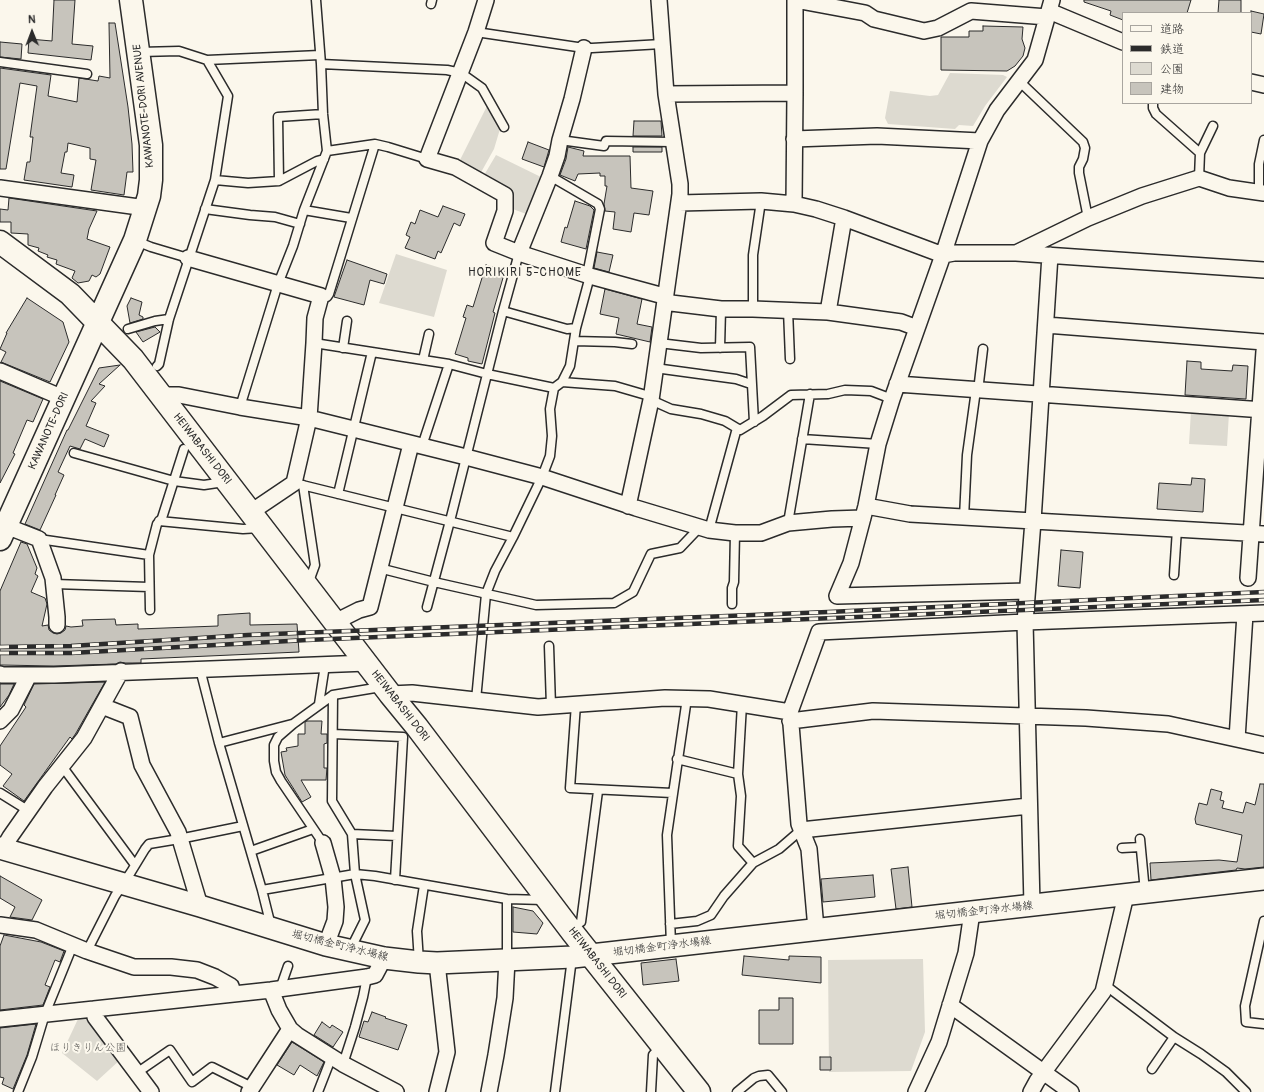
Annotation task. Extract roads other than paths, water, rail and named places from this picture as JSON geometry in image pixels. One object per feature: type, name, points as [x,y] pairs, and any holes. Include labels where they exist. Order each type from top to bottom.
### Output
[{"type":"main road","name":"KAWANOTE-DORI AVENUE","points":[[98,322],[135,240],[146,208],[151,180],[151,145],[131,0]]},
{"type":"main road","name":"HEIWABASHI DORI","points":[[0,242],[70,294],[133,359],[161,395],[187,440],[227,481],[388,690],[410,732],[548,900],[570,929],[582,956],[662,1045],[699,1092]]},
{"type":"main road","points":[[0,258],[64,304],[98,322]]},
{"type":"main road","name":"KAWANOTE-DORI","points":[[2,536],[98,322]]},
{"type":"street","points":[[486,0],[476,32],[427,159],[455,167],[505,195],[505,211],[494,243],[588,276],[660,295],[671,303],[721,309],[828,312],[901,322],[917,328]]},
{"type":"street","points":[[628,506],[651,400],[679,203],[680,184],[672,142],[666,94],[659,0]]},
{"type":"street","points":[[794,204],[795,0],[866,7],[874,19],[924,31],[938,28],[970,11],[1049,9],[1122,42]]},
{"type":"street","points":[[1027,591],[837,596],[851,562],[864,512],[878,444],[892,399],[943,254],[980,141],[997,110],[1035,60],[1049,9]]},
{"type":"street","points":[[519,253],[557,156],[584,48]]},
{"type":"street","points":[[1252,82],[1264,85]]},
{"type":"street","points":[[666,94],[795,93]]},
{"type":"street","points":[[794,139],[877,136],[980,141]]},
{"type":"street","points":[[1016,253],[1088,218],[1142,196],[1199,178],[1229,188],[1262,193]]},
{"type":"street","points":[[0,188],[146,208]]},
{"type":"street","points":[[679,203],[761,201],[794,204],[844,218],[943,254],[1016,253],[1264,270]]},
{"type":"street","points":[[828,312],[844,218]]},
{"type":"street","points":[[1032,905],[1025,622],[1050,255]]},
{"type":"street","points":[[188,258],[321,296],[315,318],[309,418],[299,484],[257,520]]},
{"type":"street","points":[[1046,325],[1264,342]]},
{"type":"street","points":[[1248,578],[1258,534],[1264,351]]},
{"type":"street","points":[[0,370],[63,398]]},
{"type":"street","points":[[897,384],[977,391],[1262,410]]},
{"type":"street","points":[[161,395],[179,395],[309,418],[542,477],[628,506],[704,528],[736,533],[761,533],[788,523],[832,519],[864,512],[1258,534]]},
{"type":"street","points":[[335,622],[359,610],[370,607],[395,508],[416,445]]},
{"type":"street","points":[[2,536],[39,539],[53,578],[57,625]]},
{"type":"street","points":[[816,929],[809,849],[799,824],[790,717],[819,632],[1025,622],[1264,613]]},
{"type":"street","points":[[1237,739],[1245,614]]},
{"type":"street","points":[[0,674],[29,675],[367,663]]},
{"type":"street","points":[[2,849],[45,787],[84,738],[122,671]]},
{"type":"street","points":[[0,721],[11,710],[29,675]]},
{"type":"street","points":[[388,690],[538,707],[665,698],[686,698],[709,699],[742,704],[790,717],[873,711],[1086,718],[1168,724],[1264,745]]},
{"type":"street","points":[[102,706],[130,717],[142,765],[178,832],[200,906]]},
{"type":"street","points":[[801,830],[1029,806]]},
{"type":"street","points":[[323,843],[333,878],[336,907],[335,920],[326,945]]},
{"type":"street","name":"堀切橋金町浄水場線","points":[[2,849],[200,906],[326,945],[384,958],[428,963],[582,956],[1264,879]]},
{"type":"street","points":[[1031,1092],[1043,1072],[1103,992],[1135,894]]},
{"type":"street","points":[[916,1092],[939,1042],[966,953],[972,912]]},
{"type":"street","points":[[0,925],[36,930],[80,948],[134,967],[172,967],[197,970],[215,977],[231,986],[233,994]]},
{"type":"street","points":[[0,1019],[276,990],[367,977],[375,975],[384,958]]},
{"type":"street","points":[[489,1092],[505,998],[507,960]]},
{"type":"street","points":[[428,963],[447,1052],[437,1092]]},
{"type":"street","points":[[276,990],[280,1010],[290,1029],[297,1035],[337,1060],[396,1092]]},
{"type":"street","points":[[950,1005],[1071,1092]]},
{"type":"street","points":[[94,1009],[95,1017],[138,1072],[151,1092]]},
{"type":"street","points":[[251,1089],[290,1029]]},
{"type":"lane","points":[[240,407],[278,284],[325,155],[321,64],[316,0]]},
{"type":"lane","points":[[476,32],[584,48],[662,44]]},
{"type":"lane","points":[[138,52],[179,51],[207,60],[320,55]]},
{"type":"lane","points":[[157,366],[159,364],[169,318],[215,180],[228,96],[207,60]]},
{"type":"lane","points":[[0,62],[87,74]]},
{"type":"lane","points":[[321,64],[461,72],[482,88],[504,127]]},
{"type":"lane","points":[[1019,80],[1083,142],[1085,148],[1083,159],[1079,167],[1079,173],[1088,218]]},
{"type":"lane","points":[[1153,104],[1156,114],[1200,153]]},
{"type":"lane","points":[[280,180],[278,117],[323,114]]},
{"type":"lane","points":[[1199,178],[1200,153],[1212,126]]},
{"type":"lane","points":[[560,140],[604,146],[606,142],[672,142]]},
{"type":"lane","points":[[1262,193],[1259,164],[1264,140]]},
{"type":"lane","points":[[215,180],[248,183],[280,180],[317,161],[325,155],[353,147],[375,144],[427,159]]},
{"type":"lane","points":[[321,296],[327,297],[375,144]]},
{"type":"lane","points":[[476,700],[486,594],[494,571],[514,537],[542,477],[550,456],[552,436],[550,409],[554,388],[562,382],[570,366],[576,328],[588,276],[600,209],[598,204],[550,176]]},
{"type":"lane","points":[[753,309],[753,255],[761,201]]},
{"type":"lane","points":[[206,209],[250,216],[274,217],[300,224]]},
{"type":"lane","points":[[304,210],[351,218]]},
{"type":"lane","points":[[135,240],[151,247],[188,258]]},
{"type":"lane","points":[[427,607],[519,253]]},
{"type":"lane","points":[[720,348],[721,309]]},
{"type":"lane","points":[[788,310],[790,359]]},
{"type":"lane","points":[[503,311],[566,329],[576,328]]},
{"type":"lane","points":[[128,329],[169,318]]},
{"type":"lane","points":[[343,348],[347,321]]},
{"type":"lane","points":[[423,360],[429,334]]},
{"type":"lane","points":[[574,341],[632,344]]},
{"type":"lane","points":[[314,343],[448,364],[554,388]]},
{"type":"lane","points":[[659,343],[701,348],[750,347],[754,422]]},
{"type":"lane","points":[[964,518],[967,456],[983,349]]},
{"type":"lane","points":[[338,494],[372,352]]},
{"type":"lane","points":[[416,445],[448,364]]},
{"type":"lane","points":[[656,368],[736,380],[751,384]]},
{"type":"lane","points":[[562,382],[615,386],[646,395],[651,400],[671,409],[701,414],[725,421],[740,430],[754,422],[791,395],[828,394],[845,390],[871,391],[892,399]]},
{"type":"lane","points":[[788,523],[810,394]]},
{"type":"lane","points":[[379,568],[536,605],[614,603],[633,592],[651,554],[680,548],[704,528],[737,428]]},
{"type":"lane","points":[[802,439],[878,444]]},
{"type":"lane","points":[[150,610],[149,555],[157,524],[162,518],[187,440]]},
{"type":"lane","points":[[74,453],[174,482],[204,485],[227,481]]},
{"type":"lane","points":[[308,587],[315,566],[299,484],[514,537]]},
{"type":"lane","points":[[159,521],[243,529],[257,520]]},
{"type":"lane","points":[[1174,575],[1177,529]]},
{"type":"lane","points":[[732,604],[736,533]]},
{"type":"lane","points":[[39,539],[149,555]]},
{"type":"lane","points":[[54,584],[149,587]]},
{"type":"lane","points":[[549,646],[551,706]]},
{"type":"lane","points":[[319,704],[325,665]]},
{"type":"lane","points":[[200,669],[219,743],[272,929]]},
{"type":"lane","points":[[323,843],[276,772],[274,745],[278,738],[293,724],[333,695],[388,690]]},
{"type":"lane","points":[[333,695],[332,801],[352,834],[355,874],[365,920],[350,950]]},
{"type":"lane","points":[[671,945],[667,835],[686,698]]},
{"type":"lane","points":[[576,704],[570,788],[672,793]]},
{"type":"lane","points":[[742,704],[738,774],[741,796],[738,846],[753,863]]},
{"type":"lane","points":[[219,743],[293,724]]},
{"type":"lane","points":[[333,734],[410,732],[398,836],[395,880]]},
{"type":"lane","points":[[677,759],[738,774]]},
{"type":"lane","points":[[62,766],[135,864]]},
{"type":"lane","points":[[570,929],[580,922],[598,790]]},
{"type":"lane","points":[[0,793],[29,811]]},
{"type":"lane","points":[[18,1092],[32,1056],[45,1014],[80,948],[145,848],[149,844],[243,826]]},
{"type":"lane","points":[[250,851],[314,829]]},
{"type":"lane","points":[[670,924],[697,922],[711,915],[724,896],[753,863],[779,849],[801,830]]},
{"type":"lane","points":[[352,834],[398,836]]},
{"type":"lane","points":[[1122,848],[1140,843],[1135,894]]},
{"type":"lane","points":[[262,890],[355,874],[375,876],[507,899],[548,900]]},
{"type":"lane","points":[[424,885],[417,932],[428,963]]},
{"type":"lane","points":[[507,899],[507,960]]},
{"type":"lane","points":[[1264,921],[1245,1006],[1246,1022],[1264,1024]]},
{"type":"lane","points":[[555,1092],[582,956]]},
{"type":"lane","points":[[276,990],[288,966]]},
{"type":"lane","points":[[318,1092],[355,1027],[367,977]]},
{"type":"lane","points":[[1105,985],[1174,1037],[1226,1072],[1246,1092]]},
{"type":"lane","points":[[1152,1069],[1174,1037]]},
{"type":"lane","points":[[651,1092],[653,1055],[662,1045]]},
{"type":"lane","points":[[138,1072],[170,1050],[192,1082],[212,1067],[251,1089]]},
{"type":"lane","points":[[737,1092],[754,1078],[768,1075],[782,1092]]},
{"type":"railway","points":[[0,647],[71,646],[248,635],[828,612],[1264,592]]},
{"type":"railway","points":[[0,653],[71,653],[307,640],[1264,600]]},
{"type":"district","name":"HORIKIRI 5-CHOME","points":[[525,273]]},
{"type":"park label","name":"ほりきりん公園","points":[[88,1048]]}]
